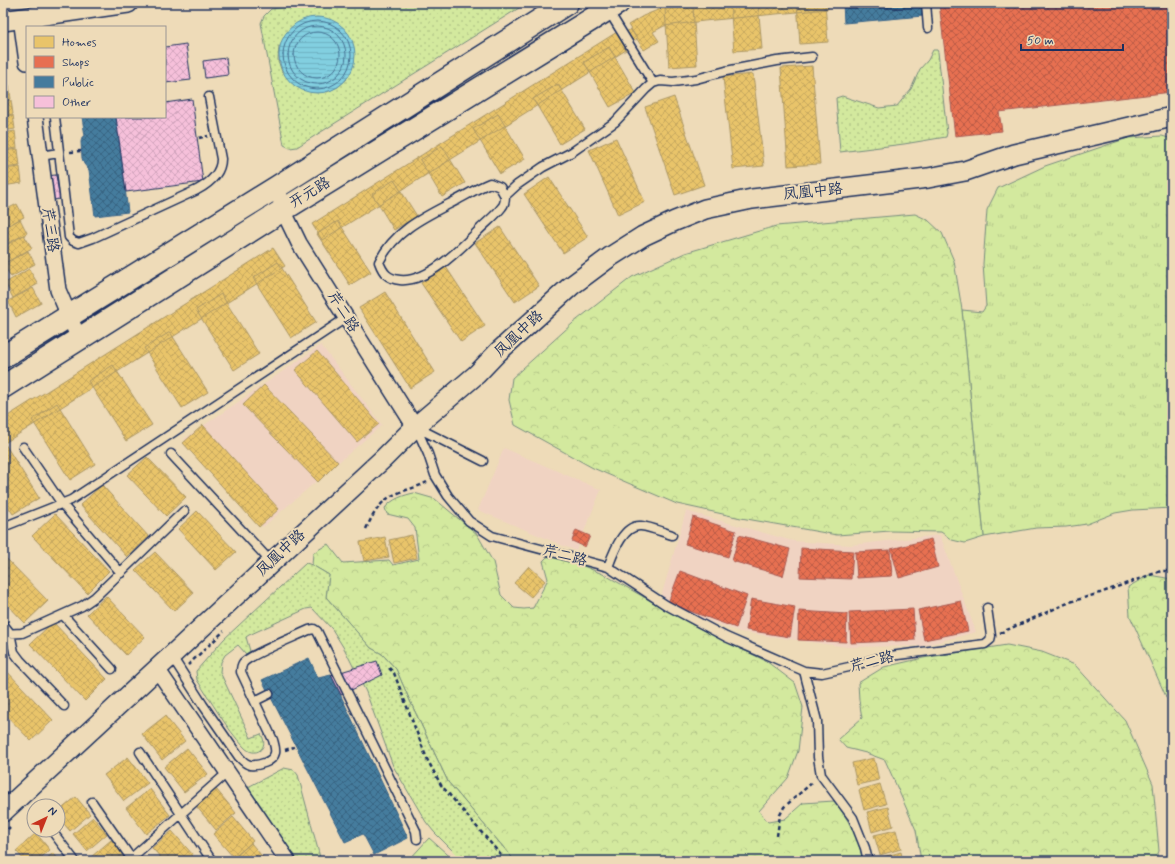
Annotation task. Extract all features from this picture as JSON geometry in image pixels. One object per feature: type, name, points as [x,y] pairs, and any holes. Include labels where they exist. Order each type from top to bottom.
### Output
[{"type":"main road","name":"开元路","points":[[3,358],[277,187],[567,3]]},
{"type":"main road","name":"开元路","points":[[3,387],[609,5]]},
{"type":"street","points":[[26,59],[12,20],[128,3]]},
{"type":"street","name":"凤凰中路","points":[[3,812],[384,458],[415,427],[477,374],[502,359],[573,295],[610,267],[632,253],[665,234],[701,219],[786,195],[928,178],[965,171],[1014,154],[1172,117]]},
{"type":"street","name":"芹三路","points":[[35,118],[58,290],[79,339]]},
{"type":"street","name":"芹二路","points":[[277,187],[283,210],[300,243],[415,427]]},
{"type":"street","points":[[157,669],[288,861]]},
{"type":"lane","points":[[926,3],[928,28]]},
{"type":"lane","points":[[609,5],[653,83]]},
{"type":"lane","points":[[505,196],[500,187],[490,183],[478,187],[412,224],[397,236],[383,253],[379,262],[382,272],[392,279],[408,281],[423,276],[440,265],[471,238],[503,206],[505,196],[517,185],[543,167],[572,152],[615,122],[653,83],[660,81],[673,82],[696,79],[726,71],[777,61],[812,57]]},
{"type":"lane","points":[[55,118],[69,237],[73,241],[80,243],[197,190],[208,183],[216,175],[220,168],[221,159],[209,97]]},
{"type":"lane","points":[[40,156],[59,154]]},
{"type":"lane","points":[[3,527],[71,500],[346,318]]},
{"type":"lane","points":[[415,427],[482,461]]},
{"type":"lane","name":"芹二路","points":[[415,427],[428,454],[435,475],[448,496],[469,521],[492,536],[608,568],[666,604],[726,637],[804,671],[822,673],[882,657],[985,644],[990,640]]},
{"type":"lane","points":[[22,447],[62,504],[121,573]]},
{"type":"lane","points":[[171,454],[271,562]]},
{"type":"lane","points":[[7,634],[22,632],[82,606],[95,597],[184,511]]},
{"type":"lane","points":[[608,568],[621,539],[634,527],[641,526],[672,535]]},
{"type":"lane","points":[[987,608],[992,636],[990,640]]},
{"type":"lane","points":[[63,614],[112,669]]},
{"type":"lane","points":[[3,624],[14,652],[64,706]]},
{"type":"lane","points":[[171,655],[239,757],[249,765],[255,765],[271,759],[274,755],[275,749],[273,740],[241,672],[241,667],[243,663],[254,656],[314,628],[317,631],[416,831],[417,839]]},
{"type":"lane","points":[[804,671],[817,721],[818,757],[821,775],[854,818],[868,861]]},
{"type":"lane","points":[[255,701],[269,694]]},
{"type":"lane","points":[[140,752],[212,861]]},
{"type":"lane","points":[[92,802],[131,860],[227,773]]},
{"type":"lane","points":[[57,838],[75,861]]},
{"type":"path","points":[[366,529],[378,506],[396,493],[421,486],[435,475]]},
{"type":"path","points":[[990,640],[1002,632],[1070,602],[1161,571],[1172,571]]},
{"type":"path","points":[[389,668],[394,673],[427,758],[441,785],[500,854],[504,861]]},
{"type":"path","points":[[777,836],[780,815],[784,807],[821,775]]},
{"type":"shaded area","points":[[321,345],[382,425],[263,527],[184,439]]},
{"type":"shaded area","points":[[504,448],[601,490],[576,551],[478,510]]},
{"type":"shaded area","points":[[686,511],[793,541],[851,545],[940,535],[976,632],[922,646],[847,647],[740,632],[659,604]]},
{"type":"green space","points":[[314,3],[527,3],[297,147],[290,148],[284,145],[261,23],[264,16],[271,9]],"holes":[[[279,46],[347,79],[338,87],[327,92],[282,72],[278,60]]]},
{"type":"green space","points":[[933,50],[937,50],[938,52],[947,133],[946,137],[840,152],[836,98],[842,96],[879,108],[897,106],[911,89],[920,69],[928,60]]},
{"type":"green space","points":[[1162,136],[1172,139],[1172,508],[1133,510],[1115,513],[1087,524],[1066,527],[1036,528],[984,537],[962,310],[982,312],[986,306],[983,264],[987,210],[998,188],[1045,166],[1128,138]]},
{"type":"green space","points":[[915,214],[928,220],[942,233],[954,261],[962,310],[984,537],[965,543],[952,540],[941,532],[890,531],[837,535],[741,518],[677,504],[593,468],[515,425],[509,400],[512,378],[573,323],[632,277],[685,253],[776,226]]},
{"type":"green space","points":[[414,493],[435,499],[477,534],[493,562],[501,595],[514,608],[533,608],[548,579],[543,561],[547,557],[557,555],[605,575],[695,626],[766,661],[795,683],[803,707],[798,751],[788,778],[759,811],[768,822],[785,819],[803,803],[834,801],[852,829],[863,861],[515,861],[448,782],[396,669],[382,654],[371,648],[326,597],[329,575],[312,565],[313,553],[328,544],[343,563],[389,560],[393,565],[419,559],[415,528],[408,519],[387,514],[385,508],[398,498]]},
{"type":"green space","points":[[306,563],[329,575],[326,597],[371,648],[382,654],[396,669],[448,782],[515,861],[463,861],[434,832],[426,822],[393,766],[366,692],[345,650],[332,629],[312,608],[306,609],[249,635],[246,637],[250,651],[246,654],[238,645],[225,655],[221,662],[220,672],[251,738],[261,734],[264,744],[260,750],[253,752],[244,747],[225,723],[197,680],[196,671],[224,639]]},
{"type":"green space","points":[[1149,575],[1172,579],[1172,710],[1130,616],[1128,587]]},
{"type":"green space","points":[[1007,645],[1042,652],[1075,665],[1125,720],[1153,784],[1159,851],[1155,861],[921,861],[916,830],[885,760],[846,748],[838,739],[862,718],[858,683],[884,667],[923,658]]},
{"type":"green space","points":[[284,768],[294,770],[298,775],[321,861],[298,861],[248,787]]},
{"type":"green space","points":[[429,838],[455,861],[408,861]]},
{"type":"water","points":[[310,17],[324,17],[338,23],[349,34],[355,48],[355,62],[352,70],[344,82],[338,87],[324,93],[310,93],[296,87],[285,76],[279,62],[279,48],[285,34],[296,23]]},
{"type":"building: Homes","points":[[689,3],[827,3],[828,9],[664,26],[653,32],[659,41],[644,50],[628,25],[643,16],[665,7]]},
{"type":"building: Homes","points":[[730,3],[758,3],[762,49],[734,51]]},
{"type":"building: Homes","points":[[797,3],[825,3],[828,42],[800,44]]},
{"type":"building: Homes","points":[[693,7],[697,65],[669,67],[665,9]]},
{"type":"building: Homes","points":[[631,29],[637,39],[625,46],[619,36]]},
{"type":"building: Homes","points":[[617,32],[626,50],[322,240],[312,224]]},
{"type":"building: Homes","points":[[609,47],[636,93],[610,107],[584,62]]},
{"type":"building: Homes","points":[[812,66],[820,164],[788,166],[781,68]]},
{"type":"building: Homes","points":[[753,74],[764,166],[733,169],[723,77]]},
{"type":"building: Homes","points":[[558,84],[585,129],[560,144],[533,99]]},
{"type":"building: Homes","points":[[9,85],[11,99],[3,100],[3,86]]},
{"type":"building: Homes","points":[[674,97],[704,185],[675,195],[645,107]]},
{"type":"building: Homes","points":[[11,100],[13,114],[3,116],[3,101]]},
{"type":"building: Homes","points":[[498,114],[525,159],[500,174],[473,129]]},
{"type":"building: Homes","points":[[13,115],[15,129],[3,131],[3,116]]},
{"type":"building: Homes","points":[[15,131],[17,148],[3,150],[3,133]]},
{"type":"building: Homes","points":[[616,138],[645,202],[618,215],[589,150]]},
{"type":"building: Homes","points":[[442,146],[465,183],[442,197],[420,160]]},
{"type":"building: Homes","points":[[18,149],[20,166],[3,168],[3,151]]},
{"type":"building: Homes","points":[[20,167],[22,183],[3,186],[3,169]]},
{"type":"building: Homes","points":[[549,177],[588,237],[563,253],[524,194]]},
{"type":"building: Homes","points":[[394,180],[417,216],[394,230],[372,194]]},
{"type":"building: Homes","points":[[17,204],[24,217],[3,228],[3,211]]},
{"type":"building: Homes","points":[[20,219],[27,233],[3,246],[3,229]]},
{"type":"building: Homes","points":[[338,221],[371,272],[350,285],[317,234]]},
{"type":"building: Homes","points":[[500,227],[539,286],[515,302],[475,243]]},
{"type":"building: Homes","points":[[24,235],[32,248],[7,262],[3,254],[3,247]]},
{"type":"building: Homes","points":[[273,248],[285,266],[3,444],[3,419]]},
{"type":"building: Homes","points":[[28,251],[35,264],[11,277],[3,264]]},
{"type":"building: Homes","points":[[278,262],[316,322],[291,338],[253,278]]},
{"type":"building: Homes","points":[[446,267],[485,326],[461,342],[421,283]]},
{"type":"building: Homes","points":[[29,269],[38,284],[13,298],[5,283]]},
{"type":"building: Homes","points":[[33,288],[41,303],[16,317],[8,301]]},
{"type":"building: Homes","points":[[385,292],[435,372],[410,388],[359,308]]},
{"type":"building: Homes","points":[[221,294],[259,354],[234,370],[196,310]]},
{"type":"building: Homes","points":[[170,332],[208,392],[182,408],[144,348]]},
{"type":"building: Homes","points":[[317,351],[379,424],[357,442],[295,370]]},
{"type":"building: Homes","points":[[113,365],[152,425],[126,441],[88,381]]},
{"type":"building: Homes","points":[[264,385],[338,462],[318,482],[243,405]]},
{"type":"building: Homes","points":[[57,403],[95,464],[70,480],[32,420]]},
{"type":"building: Homes","points":[[203,425],[279,509],[259,527],[183,443]]},
{"type":"building: Homes","points":[[3,441],[39,498],[13,514],[3,499]]},
{"type":"building: Homes","points":[[147,457],[186,497],[166,516],[127,475]]},
{"type":"building: Homes","points":[[102,485],[149,537],[127,557],[80,505]]},
{"type":"building: Homes","points":[[197,511],[236,552],[216,570],[178,529]]},
{"type":"building: Homes","points":[[55,514],[109,571],[87,593],[32,536]]},
{"type":"building: Homes","points":[[412,535],[417,558],[394,563],[389,540]]},
{"type":"building: Homes","points":[[385,537],[389,557],[364,561],[360,542]]},
{"type":"building: Homes","points":[[155,552],[194,593],[174,611],[135,570]]},
{"type":"building: Homes","points":[[3,555],[48,601],[25,623],[3,600]]},
{"type":"building: Homes","points":[[529,566],[545,581],[531,597],[514,583]]},
{"type":"building: Homes","points":[[106,596],[145,637],[126,655],[87,614]]},
{"type":"building: Homes","points":[[53,622],[107,679],[85,701],[30,644]]},
{"type":"building: Homes","points":[[3,667],[53,720],[31,741],[3,712]]},
{"type":"building: Homes","points":[[165,716],[185,741],[162,760],[142,734]]},
{"type":"building: Homes","points":[[187,748],[208,774],[184,792],[164,767]]},
{"type":"building: Homes","points":[[128,757],[148,783],[124,801],[104,775]]},
{"type":"building: Homes","points":[[874,758],[879,780],[857,785],[852,763]]},
{"type":"building: Homes","points":[[880,784],[886,804],[864,810],[859,790]]},
{"type":"building: Homes","points":[[150,789],[170,815],[146,834],[126,808]]},
{"type":"building: Homes","points":[[216,789],[236,813],[216,830],[196,806]]},
{"type":"building: Homes","points":[[76,797],[90,814],[70,831],[66,826],[66,805]]},
{"type":"building: Homes","points":[[888,807],[893,826],[872,832],[867,812]]},
{"type":"building: Homes","points":[[93,817],[107,834],[87,851],[73,834]]},
{"type":"building: Homes","points":[[233,817],[253,841],[234,858],[213,834]]},
{"type":"building: Homes","points":[[896,830],[901,849],[880,855],[874,835]]},
{"type":"building: Homes","points":[[172,831],[193,855],[185,861],[164,861],[152,848]]},
{"type":"building: Homes","points":[[30,838],[40,838],[50,850],[37,861],[25,861],[16,851]]},
{"type":"building: Homes","points":[[111,840],[126,856],[120,861],[95,861],[91,857]]},
{"type":"building: Homes","points":[[251,843],[266,861],[231,860]]},
{"type":"building: Homes","points":[[901,852],[903,861],[880,861],[879,858]]},
{"type":"building: Homes","points":[[53,853],[60,861],[44,861]]},
{"type":"building: Shops","points":[[939,3],[1168,3],[1172,36],[1172,92],[999,112],[1002,131],[955,136]]},
{"type":"building: Shops","points":[[693,517],[736,531],[728,557],[685,544]]},
{"type":"building: Shops","points":[[576,530],[590,536],[585,547],[572,541]]},
{"type":"building: Shops","points":[[739,535],[790,549],[783,576],[732,561]]},
{"type":"building: Shops","points":[[931,539],[938,567],[899,578],[891,549]]},
{"type":"building: Shops","points":[[801,548],[853,551],[851,579],[800,577]]},
{"type":"building: Shops","points":[[890,550],[892,576],[857,578],[855,552]]},
{"type":"building: Shops","points":[[680,571],[747,596],[736,628],[668,603]]},
{"type":"building: Shops","points":[[751,599],[795,607],[790,637],[746,630]]},
{"type":"building: Shops","points":[[961,601],[968,631],[924,640],[918,610]]},
{"type":"building: Shops","points":[[913,609],[915,640],[851,643],[849,612]]},
{"type":"building: Shops","points":[[799,611],[847,614],[846,642],[798,640]]},
{"type":"building: Public","points":[[843,3],[922,3],[923,16],[844,23]]},
{"type":"building: Public","points":[[82,118],[116,118],[128,212],[95,216],[89,170],[84,164],[82,158],[81,142],[82,137],[85,136]]},
{"type":"building: Public","points":[[309,658],[318,678],[331,675],[408,838],[374,855],[363,834],[345,842],[262,680]]},
{"type":"building: Other","points":[[186,44],[191,80],[166,83],[166,47]]},
{"type":"building: Other","points":[[226,58],[228,75],[205,78],[203,61]]},
{"type":"building: Other","points":[[192,99],[203,182],[126,192],[116,118],[166,118],[166,103]]},
{"type":"building: Other","points":[[56,175],[60,199],[48,201],[45,176]]},
{"type":"building: Other","points":[[377,661],[382,675],[341,695],[331,675]]}]
